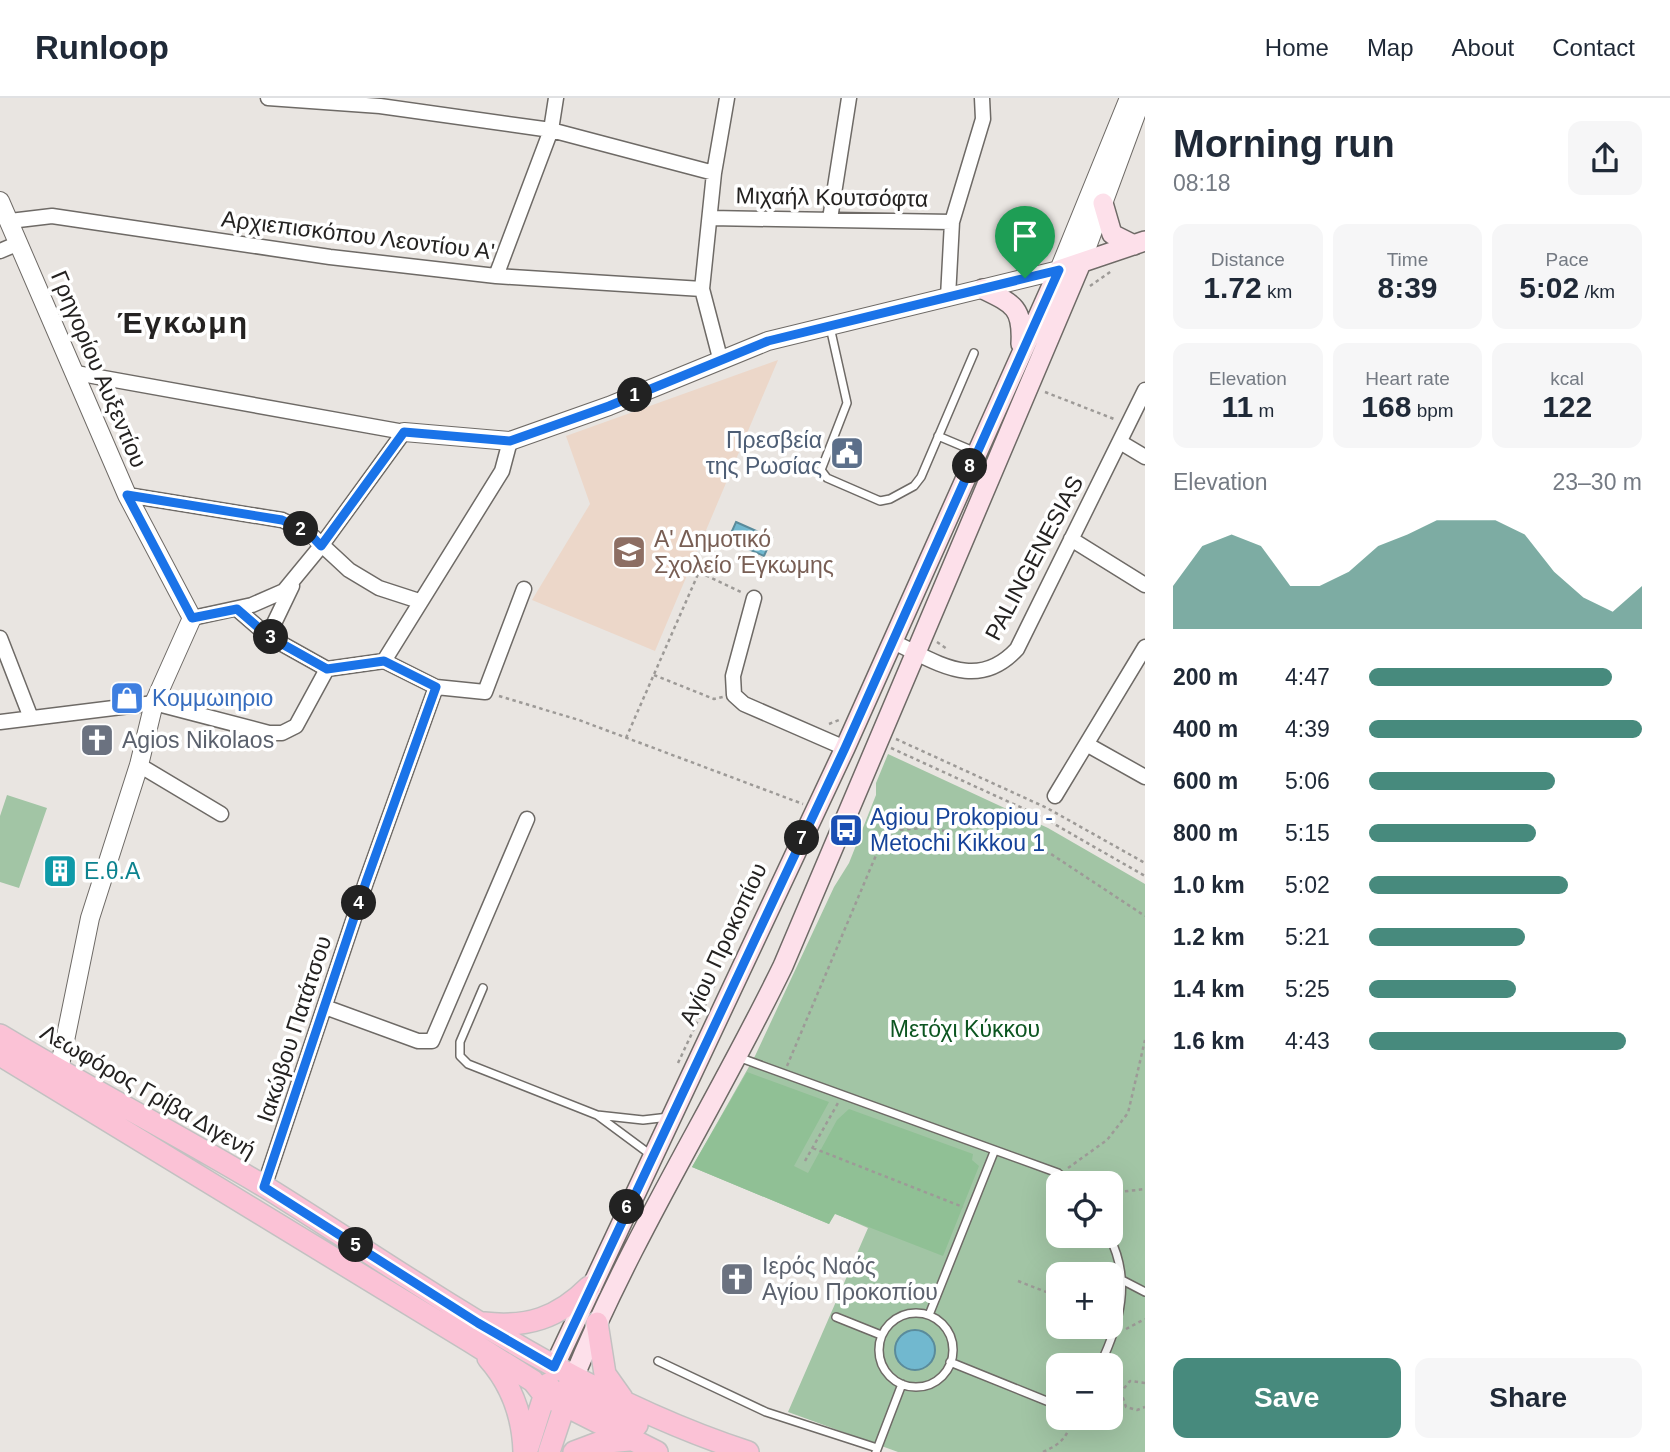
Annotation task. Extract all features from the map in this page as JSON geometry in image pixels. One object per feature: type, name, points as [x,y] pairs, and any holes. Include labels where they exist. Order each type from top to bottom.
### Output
[{"type":"main road","points":[[1103,203],[1112,234],[1140,244]]},
{"type":"main road","points":[[1059,270],[1140,244]]},
{"type":"main road","points":[[549,1452],[569,1392],[597,1323],[660,1196],[738,1057],[783,966],[1081,263]]},
{"type":"main road","name":"Αγίου Προκοπίου","points":[[525,1452],[545,1381],[845,748],[1059,270]]},
{"type":"main road","points":[[983,289],[1006,300],[1018,312],[1022,327],[1020,352]]},
{"type":"main road","name":"Λεωφόρος Γρίβα Διγενή","points":[[0,1035],[264,1187],[545,1381],[662,1436],[704,1452]]},
{"type":"main road","name":"Λεωφόρος Γρίβα Διγενή","points":[[0,1055],[475,1332]]},
{"type":"main road","points":[[525,1452],[518,1412],[509,1388],[475,1332],[542,1320],[564,1310],[589,1287]]},
{"type":"main road","points":[[597,1323],[598,1349],[605,1374],[628,1405]]},
{"type":"main road","name":"Λεωφόρος Γρίβα Διγενή","points":[[569,1392],[628,1405],[696,1435],[748,1452]]},
{"type":"main road","name":"Λεωφόρος Γρίβα Διγενή","points":[[569,1392],[629,1440],[657,1452]]},
{"type":"main road","points":[[574,1452],[598,1443],[629,1440]]},
{"type":"street","points":[[268,98],[380,106],[551,130],[714,173]]},
{"type":"street","points":[[496,276],[551,130],[556,98]]},
{"type":"street","points":[[720,358],[702,289],[714,173],[727,98]]},
{"type":"street","points":[[830,219],[849,98]]},
{"type":"street","points":[[948,297],[953,222],[983,119],[982,98]]},
{"type":"street","points":[[76,373],[404,432],[510,441],[609,406],[720,358],[768,341],[1059,270],[1129,98]]},
{"type":"street","points":[[1081,263],[1142,98]]},
{"type":"street","name":"Γρηγορίου Αυξεντίου","points":[[0,201],[127,495],[192,618]]},
{"type":"street","name":"Αρχιεπισκόπου Λεοντίου Α'","points":[[10,221],[52,216],[330,257],[496,276],[702,289]]},
{"type":"street","name":"Μιχαήλ Κουτσόφτα","points":[[710,218],[953,222]]},
{"type":"street","points":[[0,251],[19,243]]},
{"type":"street","name":"PALINGENESIAS","points":[[891,642],[953,669],[975,673],[1006,661],[1017,649],[1145,390]]},
{"type":"street","points":[[268,636],[295,580],[404,432]]},
{"type":"street","points":[[384,661],[502,471],[510,441]]},
{"type":"street","points":[[1119,442],[1145,457]]},
{"type":"street","points":[[127,495],[282,520],[308,532],[349,570],[379,588],[419,601]]},
{"type":"street","points":[[1071,539],[1145,585]]},
{"type":"street","points":[[59,1070],[90,918],[139,765],[154,703],[192,618],[237,609],[275,596],[295,580]]},
{"type":"street","points":[[237,609],[268,636],[327,669],[384,661],[436,687],[485,692],[524,589]]},
{"type":"street","points":[[754,598],[733,676],[734,695],[744,704],[845,748]]},
{"type":"street","points":[[0,638],[31,718]]},
{"type":"street","points":[[1051,802],[1145,648]]},
{"type":"street","points":[[0,722],[154,703],[270,733],[282,733],[296,726],[327,669]]},
{"type":"street","name":"Ιακώβου Πατάτσου","points":[[264,1187],[436,687]]},
{"type":"street","points":[[1088,745],[1145,777]]},
{"type":"street","points":[[139,765],[222,814]]},
{"type":"street","points":[[325,1007],[418,1041],[432,1041],[527,819]]},
{"type":"lane","points":[[830,326],[847,403],[821,465],[824,475],[884,501],[917,483],[974,353]]},
{"type":"lane","points":[[938,436],[976,452]]},
{"type":"lane","points":[[483,988],[460,1042],[463,1060],[597,1115],[651,1155]]},
{"type":"lane","points":[[738,1057],[842,1097],[1052,1171]]},
{"type":"lane","points":[[597,1115],[643,1120],[670,1117]]},
{"type":"lane","points":[[929,1315],[995,1152]]},
{"type":"lane","points":[[1123,1281],[1145,1292]]},
{"type":"lane","points":[[914,1313],[929,1315],[941,1322],[949,1334],[953,1348],[950,1362],[943,1375],[931,1384],[916,1387],[902,1384],[890,1376],[881,1364],[878,1350],[881,1335],[889,1324],[901,1316],[914,1313]]},
{"type":"lane","points":[[836,1317],[881,1335]]},
{"type":"lane","points":[[658,1362],[766,1412],[877,1450],[902,1384]]},
{"type":"lane","points":[[950,1362],[1046,1401]]},
{"type":"path","points":[[1032,261],[1055,244]]},
{"type":"path","points":[[1084,293],[1114,270]]},
{"type":"path","points":[[1029,386],[1128,425]]},
{"type":"path","points":[[626,738],[699,572],[754,598]]},
{"type":"path","points":[[654,675],[714,699],[734,695]]},
{"type":"path","points":[[485,692],[626,738],[806,805]]},
{"type":"path","points":[[889,737],[1051,802],[1145,863]]},
{"type":"path","points":[[886,745],[1042,817],[1145,876]]},
{"type":"path","points":[[1042,817],[1051,802]]},
{"type":"path","points":[[783,1075],[882,841],[897,830],[923,828],[983,836],[1051,855],[1145,916]]},
{"type":"path","points":[[1062,1171],[1078,1163],[1118,1127],[1133,1098],[1145,1040]]},
{"type":"path","points":[[806,1161],[842,1097]]},
{"type":"path","points":[[813,1148],[971,1210]]},
{"type":"path","points":[[1123,1192],[1145,1189]]},
{"type":"path","points":[[1018,1281],[1046,1292]]},
{"type":"path","points":[[1123,1330],[1145,1319]]},
{"type":"path","points":[[1123,1387],[1130,1381],[1145,1383]]},
{"type":"path","points":[[1123,1402],[1126,1407],[1137,1410],[1145,1407]]},
{"type":"path","points":[[1043,1452],[1058,1445],[1069,1430]]},
{"type":"shaded area","name":"Α' Δημοτικό Σχολείο Έγκωμης","points":[[778,360],[655,651],[532,600],[590,504],[566,436]]},
{"type":"green space","name":"Μετόχι Κύκκου","points":[[888,754],[1048,828],[1145,884],[1145,1452],[898,1452],[788,1412],[868,1228],[834,1213],[829,1224],[692,1167],[755,1056],[834,887],[849,863],[876,795],[876,783]]},
{"type":"green space","points":[[7,795],[47,808],[19,888],[0,882],[0,816]]},
{"type":"green space","points":[[747,1072],[829,1102],[794,1166],[808,1173],[837,1120],[849,1109],[973,1154],[972,1160],[979,1166],[943,1256],[835,1214],[829,1224],[692,1167]]},
{"type":"water","points":[[736,522],[772,538],[764,556],[728,540]]},
{"type":"water","points":[[915,1330],[929,1336],[935,1350],[929,1364],[915,1370],[901,1364],[895,1350],[901,1336]]},
{"type":"place","name":"Πρεσβεία της Ρωσίας","points":[[847,453]]},
{"type":"place","name":"Α' Δημοτικό Σχολείο Έγκωμης","points":[[629,552]]},
{"type":"place","name":"Κομμωιηριο","points":[[127,698]]},
{"type":"place","name":"Agios Nikolaos","points":[[97,740]]},
{"type":"place","name":"Agiou Prokopiou - Metochi Kikkou 1","points":[[846,830]]},
{"type":"place","name":"Ε.θ.Α","points":[[60,871]]},
{"type":"place","name":"Ιερός Ναός Αγίου Προκοπίου","points":[[737,1279]]},
{"type":"district","name":"Έγκωμη","points":[[183,322]]},
{"type":"route","points":[[1059,270],[845,748],[589,1287],[554,1367],[478,1323],[264,1187],[366,882],[436,687],[384,661],[327,669],[268,636],[237,609],[192,618],[127,495],[282,520],[308,532],[321,546],[404,432],[510,441],[609,406],[720,358],[768,341],[1025,278],[1059,270]]}]
